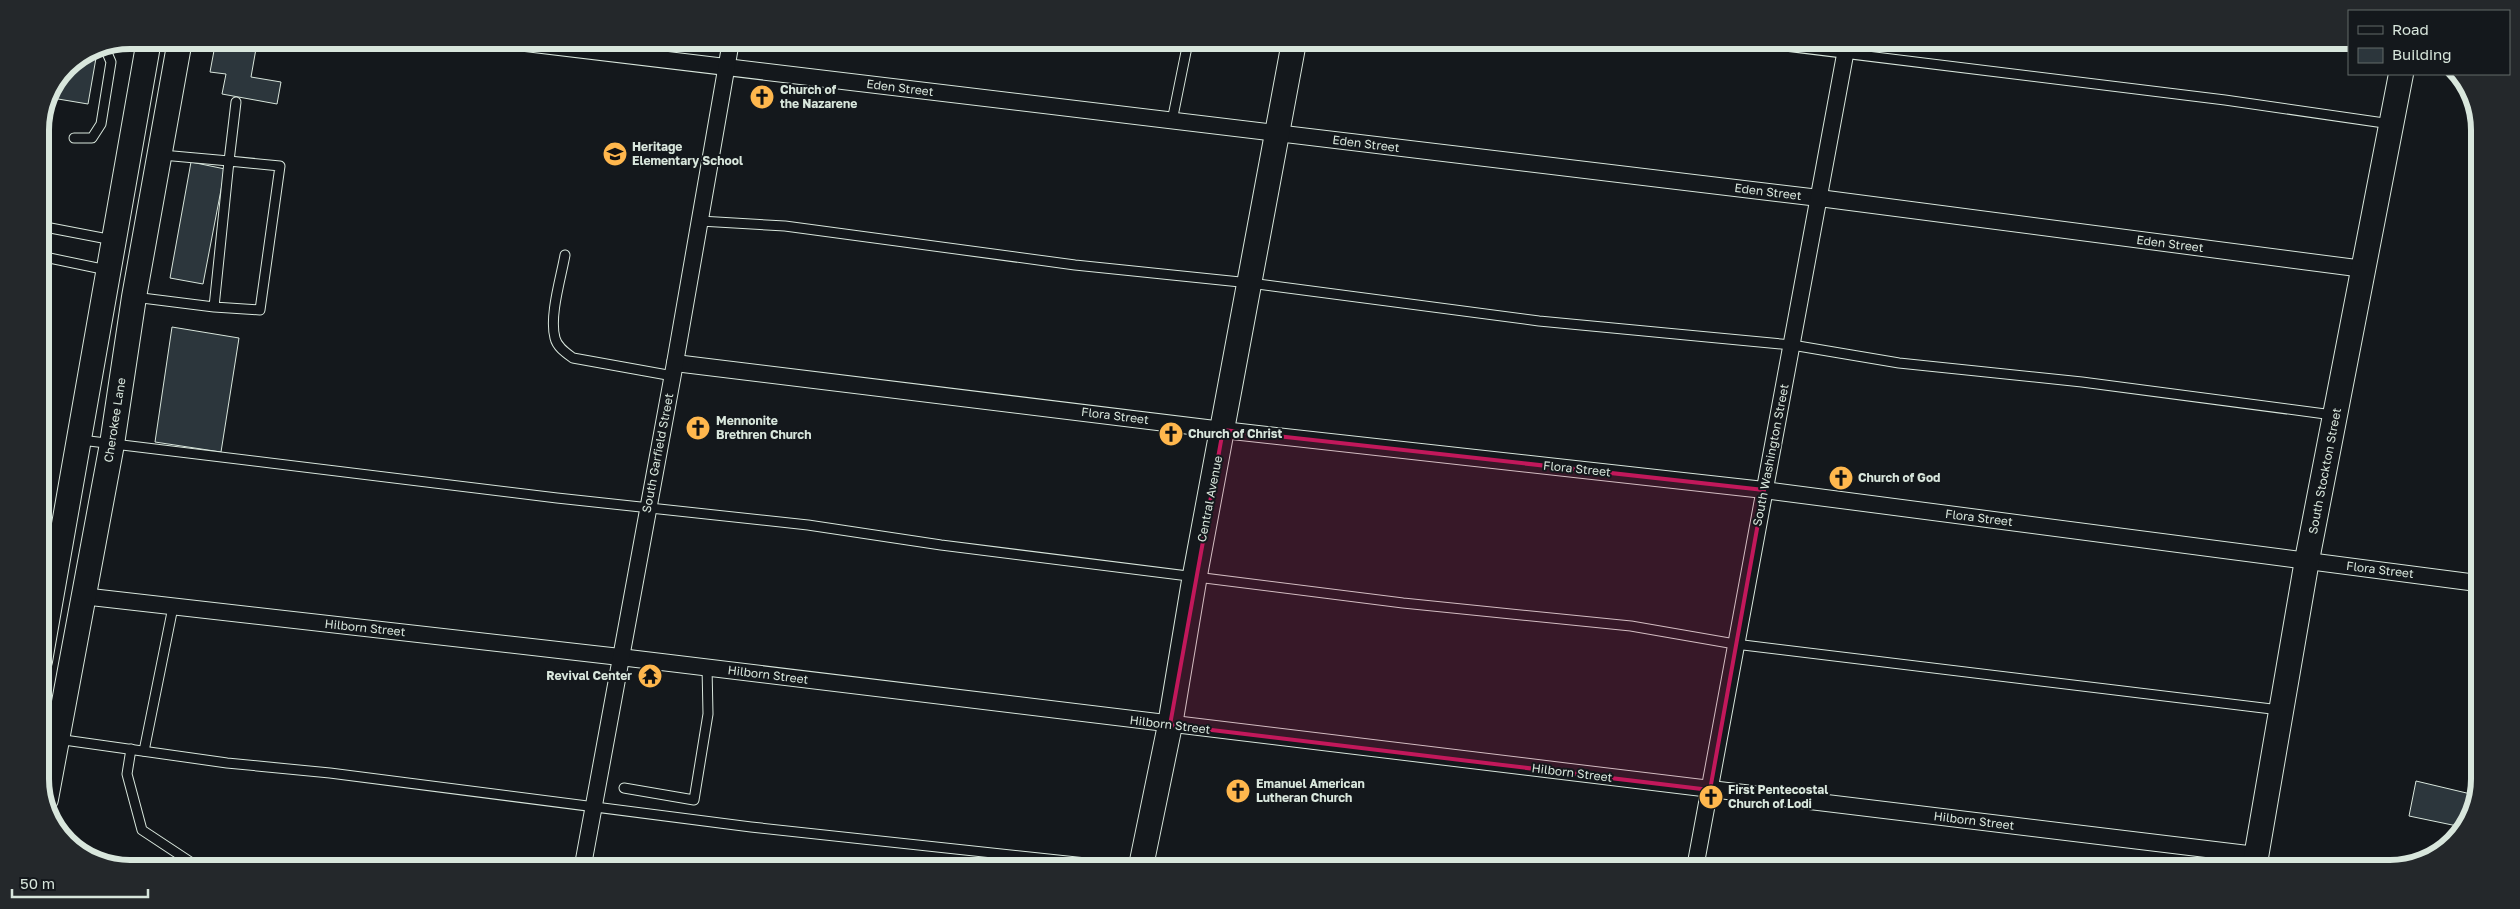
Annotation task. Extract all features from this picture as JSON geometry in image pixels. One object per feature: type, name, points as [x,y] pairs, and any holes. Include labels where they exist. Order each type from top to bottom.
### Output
[{"type":"street","points":[[49,589],[80,440],[107,270],[146,49]]},
{"type":"street","name":"Cherokee Lane","points":[[49,781],[82,596],[112,444],[134,297],[178,49]]},
{"type":"street","name":"Eden Street","points":[[576,49],[1820,198],[2364,269]]},
{"type":"street","name":"South Garfield Street","points":[[584,860],[647,506],[674,370],[729,49]]},
{"type":"street","name":"Central Avenue","points":[[1142,860],[1170,725],[1195,576],[1293,49]]},
{"type":"street","name":"South Washington Street","points":[[1697,860],[1735,644],[1820,198],[1846,49]]},
{"type":"street","name":"South Stockton Street","points":[[2255,860],[2280,710],[2401,75]]},
{"type":"street","name":"Flora Street","points":[[674,370],[1764,490],[2471,581]]},
{"type":"street","name":"Hilborn Street","points":[[82,596],[620,656],[1710,790],[2240,860]]},
{"type":"lane","points":[[1172,121],[1187,49]]},
{"type":"lane","points":[[1853,49],[2392,124]]},
{"type":"lane","points":[[74,138],[92,138],[101,124],[111,62],[107,52]]},
{"type":"lane","points":[[214,307],[236,102]]},
{"type":"lane","points":[[134,297],[214,307],[260,310],[280,166],[159,155]]},
{"type":"lane","points":[[700,221],[785,226],[1075,265],[1250,283],[1539,320],[1792,345],[1899,363],[2082,382],[2336,416]]},
{"type":"lane","points":[[49,228],[113,240]]},
{"type":"lane","points":[[565,255],[553,321],[555,339],[562,350],[573,358],[674,370]]},
{"type":"lane","points":[[49,258],[107,270]]},
{"type":"lane","points":[[80,440],[556,498],[647,506],[1403,604],[1631,626],[1735,644],[2280,710]]},
{"type":"lane","points":[[144,751],[173,607]]},
{"type":"lane","points":[[624,788],[694,800],[708,714],[707,667]]},
{"type":"lane","points":[[56,739],[227,763],[330,773],[593,808],[679,816],[751,827],[1058,860]]},
{"type":"lane","points":[[131,750],[127,774],[142,830],[190,860]]},
{"type":"highlighted area","points":[[1223,430],[1764,490],[1710,790],[1170,725]]},
{"type":"building","points":[[214,49],[256,49],[251,77],[281,82],[277,104],[222,94],[226,74],[210,72]]},
{"type":"building","points":[[96,58],[88,104],[55,99],[62,85],[73,73],[85,62]]},
{"type":"building","points":[[191,162],[225,169],[203,284],[170,278]]},
{"type":"building","points":[[172,327],[239,338],[221,452],[155,442]]},
{"type":"building","points":[[2416,781],[2470,794],[2467,805],[2456,826],[2409,816]]},
{"type":"place","name":"Church of the Nazarene","points":[[762,97]]},
{"type":"place","name":"Heritage Elementary School","points":[[615,154]]},
{"type":"place","name":"Mennonite Brethren Church","points":[[698,428]]},
{"type":"place","name":"Church of Christ","points":[[1171,434]]},
{"type":"place","name":"Church of God","points":[[1841,478]]},
{"type":"place","name":"Revival Center","points":[[650,676]]},
{"type":"place","name":"Emanuel American Lutheran Church","points":[[1238,791]]},
{"type":"place","name":"First Pentecostal Church of Lodi","points":[[1711,797]]}]
